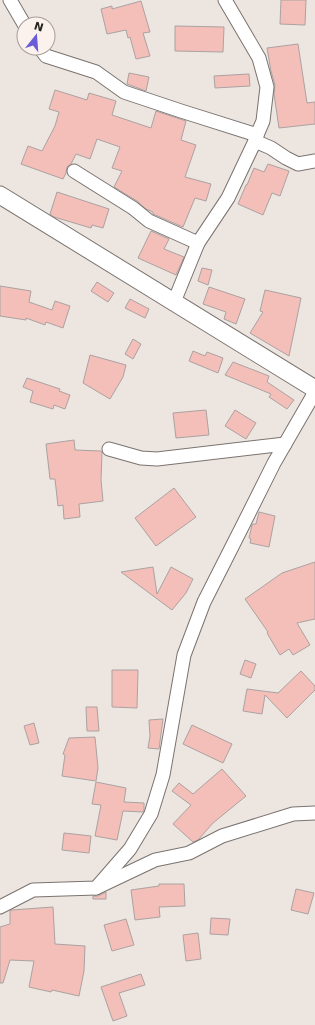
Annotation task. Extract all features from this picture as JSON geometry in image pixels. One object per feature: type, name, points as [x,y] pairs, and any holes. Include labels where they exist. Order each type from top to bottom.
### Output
[{"type":"main road","points":[[0,195],[315,390]]},
{"type":"street","points":[[10,0],[19,16]]},
{"type":"street","points":[[174,302],[198,243],[228,198],[263,121],[267,87],[259,58],[225,0]]},
{"type":"street","points":[[46,56],[96,72],[124,92],[256,138],[286,158],[298,164],[315,161]]},
{"type":"street","points":[[74,171],[133,208],[149,221],[198,243]]},
{"type":"street","points":[[96,888],[130,849],[151,814],[163,774],[184,655],[208,595],[274,463],[315,390]]},
{"type":"street","points":[[109,449],[140,458],[157,458],[285,444]]},
{"type":"street","points":[[0,907],[33,890],[96,888],[155,860],[188,853],[222,836],[293,814],[315,813]]},
{"type":"building","points":[[281,0],[306,0],[305,25],[280,24]]},
{"type":"building","points":[[141,1],[150,32],[143,33],[150,56],[136,59],[130,37],[128,38],[126,30],[107,34],[101,9],[112,6],[112,9]]},
{"type":"building","points":[[175,26],[224,27],[223,52],[175,51]]},
{"type":"building","points":[[298,44],[307,103],[315,102],[315,124],[279,128],[274,94],[275,85],[267,48]]},
{"type":"building","points":[[129,73],[149,77],[146,91],[127,84]]},
{"type":"building","points":[[249,74],[250,86],[215,88],[214,76]]},
{"type":"building","points":[[55,90],[87,100],[89,93],[116,101],[112,115],[151,128],[156,111],[186,121],[181,140],[196,145],[185,177],[211,184],[206,201],[195,198],[183,227],[153,214],[153,212],[146,209],[137,201],[114,187],[122,171],[112,168],[120,147],[97,139],[90,159],[76,154],[71,164],[67,167],[63,179],[21,164],[28,146],[42,151],[55,126],[59,112],[49,109]]},
{"type":"building","points":[[268,164],[289,171],[280,196],[272,193],[263,215],[238,204],[254,168],[264,172]]},
{"type":"building","points":[[57,192],[109,209],[103,228],[92,225],[91,228],[54,217],[50,214]]},
{"type":"building","points":[[151,231],[169,239],[164,249],[184,257],[176,275],[138,258]]},
{"type":"building","points":[[202,268],[212,270],[208,285],[198,281]]},
{"type":"building","points":[[97,282],[114,293],[108,302],[91,291]]},
{"type":"building","points":[[0,286],[31,291],[29,302],[52,310],[55,301],[70,306],[63,328],[46,322],[45,325],[26,318],[26,320],[0,316]]},
{"type":"building","points":[[209,287],[245,299],[236,324],[224,319],[226,312],[203,304]]},
{"type":"building","points":[[265,290],[301,298],[289,356],[250,333],[263,312],[260,311]]},
{"type":"building","points":[[130,299],[149,309],[145,318],[125,308]]},
{"type":"building","points":[[133,339],[141,344],[133,359],[125,354]]},
{"type":"building","points":[[193,351],[205,356],[207,352],[223,358],[218,373],[189,361]]},
{"type":"building","points":[[90,355],[126,365],[123,377],[110,399],[83,383]]},
{"type":"building","points":[[233,362],[269,376],[267,382],[294,400],[287,409],[269,397],[271,394],[225,375]]},
{"type":"building","points":[[27,378],[60,389],[59,391],[70,395],[65,409],[54,405],[53,409],[30,402],[33,391],[23,387]]},
{"type":"building","points":[[206,410],[209,435],[176,438],[173,413]]},
{"type":"building","points":[[235,410],[256,423],[246,439],[225,426]]},
{"type":"building","points":[[74,440],[75,450],[101,451],[102,453],[101,480],[103,501],[79,504],[80,517],[64,519],[63,505],[58,506],[55,479],[50,479],[46,444]]},
{"type":"building","points":[[174,488],[196,517],[156,546],[135,518]]},
{"type":"building","points":[[259,512],[275,516],[269,547],[250,543],[251,539],[249,538],[252,525],[256,524]]},
{"type":"building","points":[[315,562],[315,619],[297,623],[310,645],[293,655],[289,649],[280,655],[267,633],[268,632],[245,599],[282,573]]},
{"type":"building","points":[[153,567],[157,594],[171,567],[193,579],[186,593],[172,610],[121,572]]},
{"type":"building","points":[[245,660],[256,664],[251,678],[240,674]]},
{"type":"building","points":[[112,670],[138,670],[137,708],[112,707]]},
{"type":"building","points":[[301,671],[315,686],[315,690],[287,718],[265,695],[262,714],[243,711],[247,689],[278,693]]},
{"type":"building","points":[[86,707],[97,707],[99,731],[87,731]]},
{"type":"building","points":[[163,719],[159,749],[148,748],[150,736],[149,720]]},
{"type":"building","points":[[34,723],[39,743],[30,745],[24,726]]},
{"type":"building","points":[[192,725],[232,744],[223,763],[183,744]]},
{"type":"building","points":[[95,737],[98,768],[96,781],[62,776],[65,755],[63,754],[69,738]]},
{"type":"building","points":[[222,769],[246,796],[213,823],[198,840],[193,842],[173,824],[191,805],[172,791],[179,783],[193,794]]},
{"type":"building","points":[[96,782],[126,788],[124,802],[144,803],[143,812],[123,811],[117,840],[95,836],[101,805],[92,804]]},
{"type":"building","points":[[64,833],[91,836],[89,853],[62,850]]},
{"type":"building","points":[[159,884],[184,884],[185,906],[159,907],[160,917],[135,920],[131,890],[159,886]]},
{"type":"building","points":[[296,889],[314,893],[308,914],[291,910]]},
{"type":"building","points":[[106,892],[106,899],[93,899],[93,896],[98,896]]},
{"type":"building","points":[[53,907],[55,944],[85,946],[84,971],[79,996],[29,987],[34,961],[10,960],[3,983],[0,983],[0,927],[10,924],[10,911]]},
{"type":"building","points":[[211,918],[230,919],[228,935],[210,934]]},
{"type":"building","points":[[126,919],[134,945],[112,951],[104,925]]},
{"type":"building","points":[[198,933],[201,959],[186,961],[183,935]]},
{"type":"building","points":[[141,974],[145,985],[119,993],[127,1016],[113,1021],[101,987]]}]
